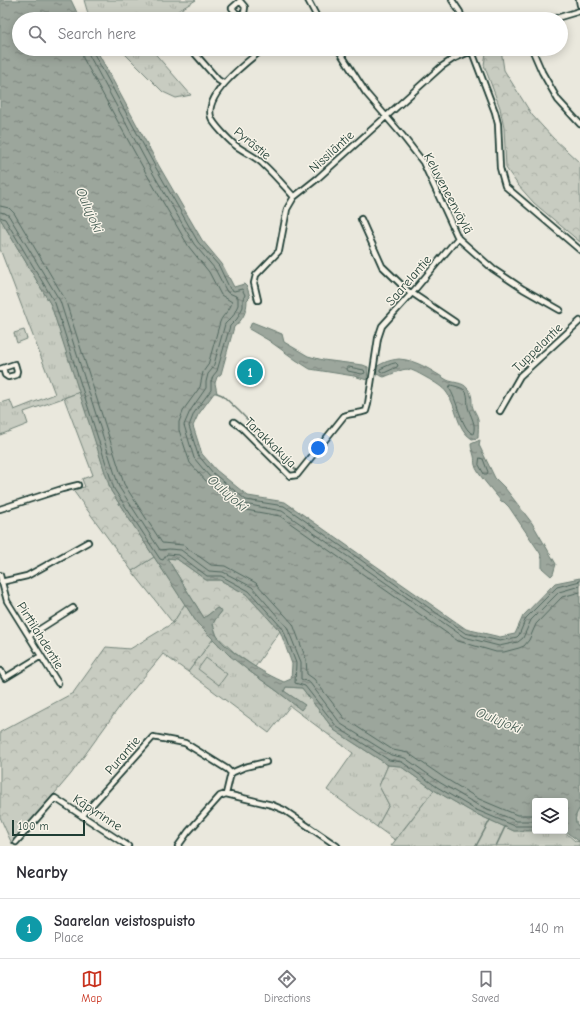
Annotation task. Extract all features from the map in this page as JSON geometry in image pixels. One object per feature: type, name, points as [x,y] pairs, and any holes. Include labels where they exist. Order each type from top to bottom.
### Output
[{"type":"street","points":[[308,0],[314,12]]},
{"type":"street","points":[[452,0],[458,12]]},
{"type":"street","points":[[579,0],[580,6]]},
{"type":"street","points":[[568,15],[580,11]]},
{"type":"street","points":[[197,56],[218,80],[223,83]]},
{"type":"street","name":"Pyrästie","points":[[255,56],[223,83],[210,110],[211,116],[213,122],[235,144],[262,163],[294,197]]},
{"type":"street","points":[[342,56],[366,93],[386,117]]},
{"type":"street","name":"Nissiläntie","points":[[258,300],[254,284],[256,275],[279,251],[287,208],[294,197],[318,178],[441,67],[460,56]]},
{"type":"street","points":[[475,56],[498,124],[500,168],[505,186],[580,250]]},
{"type":"street","points":[[535,56],[542,72],[558,100],[580,124]]},
{"type":"street","name":"Keluveneenväylä","points":[[386,117],[423,162],[458,238],[493,269],[523,289],[560,310]]},
{"type":"street","points":[[361,219],[382,266],[411,294],[455,322]]},
{"type":"street","name":"Saarelantie","points":[[292,477],[297,476],[344,416],[366,411],[378,338],[382,326],[458,238]]},
{"type":"street","name":"Tuppelantie","points":[[500,411],[520,376],[580,321]]},
{"type":"street","name":"Tarakkakuja","points":[[234,422],[292,477]]},
{"type":"street","points":[[0,508],[62,488],[78,485]]},
{"type":"street","points":[[1,582],[27,576],[88,542]]},
{"type":"street","name":"Pirttilahdentie","points":[[0,575],[7,600],[58,683]]},
{"type":"street","points":[[29,636],[73,608]]},
{"type":"street","points":[[1,671],[5,678],[41,656]]},
{"type":"street","name":"Purantie","points":[[82,816],[152,737],[190,745],[231,773]]},
{"type":"street","points":[[226,794],[231,773],[245,767],[266,762]]},
{"type":"street","points":[[178,846],[188,832],[220,796],[226,794],[272,805],[284,810],[337,846]]},
{"type":"street","name":"Käpyrinne","points":[[16,842],[55,798],[128,846]]},
{"type":"green space","points":[[84,0],[196,0],[176,12],[88,12]]},
{"type":"green space","points":[[127,56],[157,56],[191,95],[176,98],[163,92]]},
{"type":"green space","points":[[486,56],[502,56],[504,70],[532,115],[553,138],[580,163],[580,242],[534,203],[518,185],[506,168],[504,128],[500,108],[484,65]]},
{"type":"green space","points":[[0,218],[51,305],[80,392],[24,412],[28,424],[0,435],[0,403],[10,400],[14,410],[55,394],[0,249]]},
{"type":"green space","points":[[24,330],[27,339],[17,343],[14,333]]},
{"type":"green space","points":[[80,392],[111,491],[154,557],[132,571],[72,489],[85,487],[82,479],[93,475],[64,398]]},
{"type":"green space","points":[[154,557],[185,604],[173,623],[132,571]]},
{"type":"green space","points":[[167,558],[177,559],[206,580],[220,580],[246,594],[280,631],[255,667],[235,653],[217,636],[213,624],[222,611],[217,608],[204,618]]},
{"type":"green space","points":[[185,604],[197,623],[213,639],[188,672],[163,654],[123,702],[71,774],[12,844],[0,817],[0,732],[73,693],[106,647],[130,649],[173,623]]},
{"type":"green space","points":[[213,639],[249,671],[301,709],[304,705],[284,691],[286,687],[302,688],[334,730],[388,765],[379,786],[389,805],[377,827],[327,790],[353,753],[290,706],[269,733],[188,672]]},
{"type":"green space","points":[[206,658],[227,674],[219,685],[198,669]]},
{"type":"green space","points":[[388,765],[400,766],[434,790],[395,840],[377,827],[389,805],[379,786]]},
{"type":"green space","points":[[434,790],[472,812],[514,831],[532,831],[532,834],[567,834],[575,841],[580,842],[580,846],[391,846]]},
{"type":"green space","points":[[580,808],[580,828],[576,824],[576,818]]},
{"type":"water","name":"Oulujoki","points":[[0,0],[71,0],[77,12],[12,12],[12,56],[100,56],[159,166],[202,240],[222,264],[234,287],[244,284],[247,287],[250,297],[247,300],[244,315],[234,327],[221,374],[217,377],[215,383],[217,393],[214,393],[198,415],[193,426],[202,454],[216,470],[248,496],[285,502],[466,629],[500,637],[515,634],[523,616],[555,583],[580,578],[580,808],[577,813],[576,824],[580,828],[580,842],[568,833],[568,798],[532,798],[532,830],[514,831],[472,812],[434,790],[400,766],[388,765],[334,730],[302,688],[286,687],[284,691],[305,705],[301,710],[230,656],[197,623],[111,491],[51,305],[0,218]],"holes":[[[167,558],[177,559],[206,580],[220,580],[246,594],[280,631],[292,664],[291,679],[284,682],[267,674],[238,656],[223,643],[216,635],[213,624],[222,611],[217,608],[204,618]]]},
{"type":"water","points":[[252,322],[282,334],[284,342],[308,356],[323,360],[363,365],[368,367],[367,380],[354,376],[310,369],[268,340],[249,329]]},
{"type":"water","points":[[399,359],[412,361],[447,380],[465,386],[469,390],[472,398],[472,405],[478,419],[478,438],[472,439],[467,435],[460,423],[450,398],[441,387],[435,383],[414,371],[406,369],[384,377],[374,373],[376,367],[379,365]]},
{"type":"water","points":[[480,440],[479,445],[495,478],[505,488],[532,523],[556,564],[551,576],[542,568],[540,553],[509,507],[501,501],[476,469],[471,444]]},
{"type":"waterway","points":[[217,393],[222,395],[239,411],[297,471]]},
{"type":"waterway","points":[[476,846],[490,820]]},
{"type":"waterway","points":[[496,846],[505,827]]},
{"type":"place","name":"Saarelan veistospuisto","points":[[250,372]]}]
